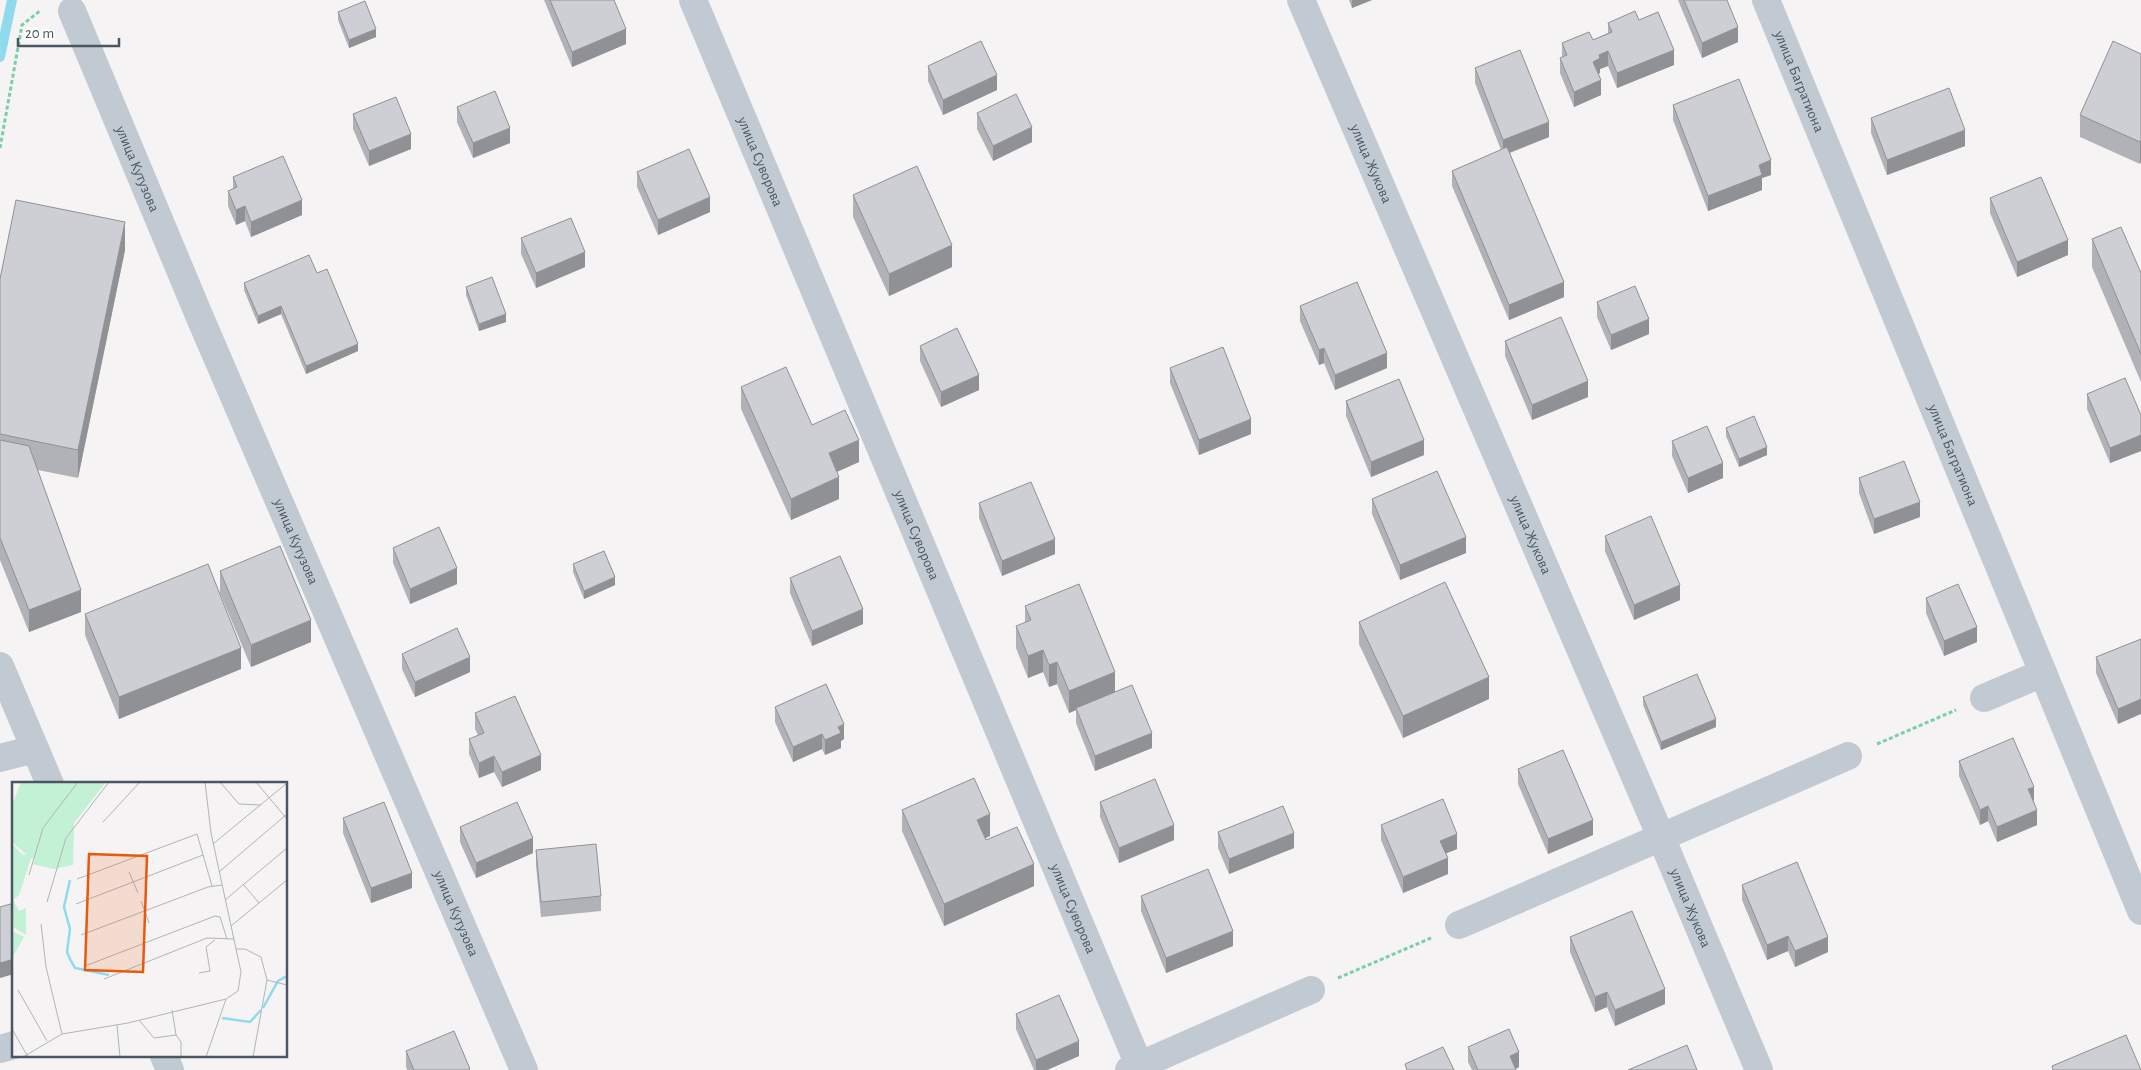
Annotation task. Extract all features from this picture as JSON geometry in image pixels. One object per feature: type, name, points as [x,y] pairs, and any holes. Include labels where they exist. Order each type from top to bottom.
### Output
[{"type":"street","name":"улица Суворова","points":[[693,0],[1136,1068]]},
{"type":"street","name":"улица Жукова","points":[[1301,0],[1661,837],[1759,1070]]},
{"type":"street","name":"улица Багратиона","points":[[1766,0],[2141,911]]},
{"type":"street","name":"улица Кутузова","points":[[72,11],[205,329],[524,1070]]},
{"type":"street","points":[[0,666],[49,782]]},
{"type":"street","points":[[1984,698],[2043,672]]},
{"type":"street","points":[[0,758],[35,749]]},
{"type":"street","points":[[1459,925],[1848,756]]},
{"type":"street","points":[[1136,1068],[1311,990]]},
{"type":"street","points":[[0,1050],[12,1046]]},
{"type":"street","points":[[165,1058],[170,1070]]},
{"type":"path","points":[[0,148],[22,25],[49,3],[72,11]]},
{"type":"path","points":[[1848,756],[1984,698]]},
{"type":"path","points":[[1311,990],[1459,925]]},
{"type":"building","points":[[550,0],[614,0],[626,29],[572,52]]},
{"type":"building","points":[[1684,0],[1727,0],[1738,27],[1702,43]]},
{"type":"building","points":[[365,1],[376,29],[349,40],[338,12]]},
{"type":"building","points":[[1635,11],[1639,20],[1658,12],[1674,50],[1617,73],[1608,51],[1599,55],[1600,58],[1593,62],[1601,80],[1574,92],[1560,58],[1567,55],[1562,43],[1589,32],[1593,40],[1612,32],[1608,23]]},
{"type":"building","points":[[981,41],[997,75],[943,100],[928,66]]},
{"type":"building","points":[[2113,41],[2141,54],[2140,142],[2080,115]]},
{"type":"building","points":[[1520,50],[1549,122],[1503,140],[1475,68]]},
{"type":"building","points":[[1739,79],[1771,160],[1759,165],[1762,175],[1708,196],[1673,105]]},
{"type":"building","points":[[1949,88],[1965,130],[1887,160],[1871,118]]},
{"type":"building","points":[[495,91],[510,128],[473,143],[457,107]]},
{"type":"building","points":[[1016,94],[1032,127],[993,146],[977,113]]},
{"type":"building","points":[[396,97],[411,134],[369,151],[353,114]]},
{"type":"building","points":[[1507,147],[1564,282],[1509,305],[1452,171]]},
{"type":"building","points":[[689,149],[710,197],[658,220],[637,172]]},
{"type":"building","points":[[283,156],[302,200],[251,222],[245,206],[236,210],[228,191],[237,187],[233,177]]},
{"type":"building","points":[[917,166],[952,245],[889,274],[853,195]]},
{"type":"building","points":[[2041,177],[2068,240],[2017,262],[1990,198]]},
{"type":"building","points":[[16,200],[125,222],[78,450],[0,434],[0,279]]},
{"type":"building","points":[[571,218],[585,252],[536,273],[521,238]]},
{"type":"building","points":[[2121,227],[2141,273],[2141,354],[2092,239]]},
{"type":"building","points":[[309,255],[317,273],[327,269],[358,344],[306,366],[281,306],[258,316],[244,283]]},
{"type":"building","points":[[492,277],[506,314],[479,324],[466,287]]},
{"type":"building","points":[[1357,282],[1387,353],[1335,375],[1324,348],[1319,350],[1300,306]]},
{"type":"building","points":[[1635,286],[1649,319],[1611,335],[1597,302]]},
{"type":"building","points":[[1561,317],[1588,381],[1532,405],[1505,341]]},
{"type":"building","points":[[957,328],[979,375],[941,392],[920,346]]},
{"type":"building","points":[[1223,347],[1251,419],[1199,440],[1170,368]]},
{"type":"building","points":[[786,367],[812,425],[845,410],[859,440],[829,453],[839,477],[791,499],[741,387]]},
{"type":"building","points":[[2125,378],[2141,415],[2141,435],[2110,448],[2087,394]]},
{"type":"building","points":[[1399,379],[1424,440],[1371,462],[1346,401]]},
{"type":"building","points":[[1754,416],[1767,447],[1739,459],[1726,428]]},
{"type":"building","points":[[1707,426],[1723,463],[1688,478],[1672,441]]},
{"type":"building","points":[[0,440],[29,446],[81,590],[29,610],[0,538]]},
{"type":"building","points":[[1904,461],[1920,502],[1874,519],[1859,478]]},
{"type":"building","points":[[1437,471],[1466,537],[1400,565],[1372,499]]},
{"type":"building","points":[[1031,482],[1055,539],[1002,561],[979,503]]},
{"type":"building","points":[[1651,516],[1680,585],[1634,605],[1605,536]]},
{"type":"building","points":[[439,527],[457,568],[410,589],[393,548]]},
{"type":"building","points":[[280,546],[311,620],[251,645],[220,571]]},
{"type":"building","points":[[604,551],[615,577],[584,591],[573,564]]},
{"type":"building","points":[[840,556],[863,609],[812,631],[790,578]]},
{"type":"building","points":[[208,564],[241,648],[119,697],[85,614]]},
{"type":"building","points":[[1445,582],[1489,677],[1403,716],[1359,622]]},
{"type":"building","points":[[1079,584],[1115,672],[1069,691],[1057,662],[1049,665],[1043,650],[1028,656],[1016,626],[1031,620],[1025,606]]},
{"type":"building","points":[[1958,584],[1977,627],[1944,641],[1926,598]]},
{"type":"building","points":[[457,628],[470,657],[415,682],[402,654]]},
{"type":"building","points":[[2141,639],[2141,699],[2118,709],[2096,657]]},
{"type":"building","points":[[1697,674],[1716,719],[1661,742],[1643,697]]},
{"type":"building","points":[[826,684],[844,724],[838,727],[841,733],[825,740],[822,734],[793,747],[775,707]]},
{"type":"building","points":[[1132,685],[1152,733],[1095,756],[1076,708]]},
{"type":"building","points":[[515,696],[541,755],[502,772],[494,756],[479,763],[469,739],[484,733],[475,713]]},
{"type":"building","points":[[2013,738],[2034,787],[2028,789],[2037,810],[1997,827],[1988,806],[1980,810],[1959,761]]},
{"type":"building","points":[[1563,750],[1593,820],[1548,839],[1518,769]]},
{"type":"building","points":[[974,778],[990,814],[977,820],[986,840],[1017,827],[1034,864],[944,904],[902,810]]},
{"type":"building","points":[[1155,779],[1174,825],[1119,848],[1100,802]]},
{"type":"building","points":[[1443,799],[1457,834],[1440,841],[1448,858],[1403,877],[1381,825]]},
{"type":"building","points":[[384,802],[412,873],[371,888],[343,818]]},
{"type":"building","points":[[517,802],[533,838],[476,863],[460,827]]},
{"type":"building","points":[[1283,806],[1294,833],[1229,859],[1218,832]]},
{"type":"building","points":[[596,844],[601,896],[541,902],[536,850]]},
{"type":"building","points":[[1797,862],[1828,937],[1795,951],[1788,936],[1767,945],[1742,885]]},
{"type":"building","points":[[1208,869],[1233,931],[1166,958],[1141,896]]},
{"type":"building","points":[[12,904],[12,960],[0,963],[0,907]]},
{"type":"building","points":[[1632,911],[1665,989],[1615,1010],[1607,992],[1595,997],[1570,937]]},
{"type":"building","points":[[1059,995],[1079,1041],[1036,1060],[1016,1014]]},
{"type":"building","points":[[1509,1029],[1519,1052],[1510,1056],[1516,1070],[1478,1070],[1468,1047]]},
{"type":"building","points":[[454,1031],[470,1069],[414,1070],[406,1051]]},
{"type":"building","points":[[2126,1035],[2141,1070],[2053,1070],[2052,1066]]},
{"type":"building","points":[[1687,1045],[1697,1070],[1628,1070]]},
{"type":"building","points":[[1443,1047],[1454,1070],[1407,1070],[1405,1064]]},
{"type":"waterway","points":[[0,57],[12,0]]}]
